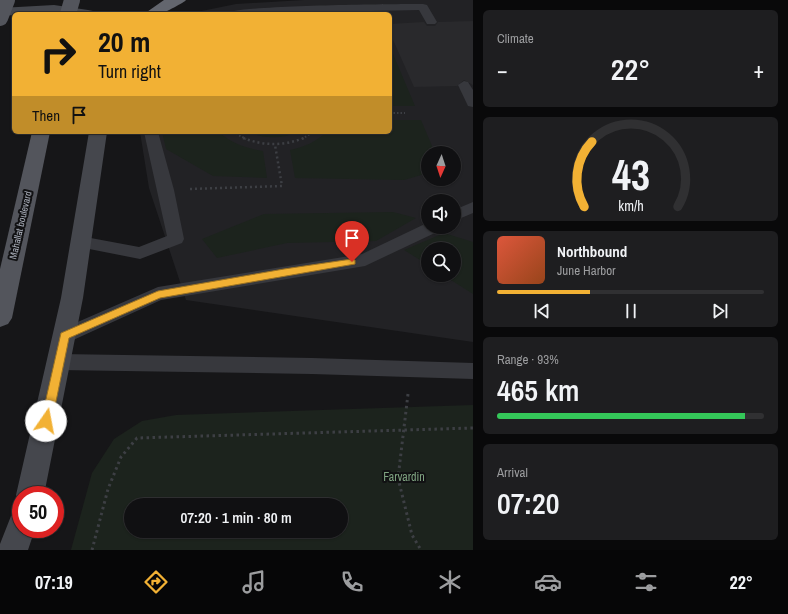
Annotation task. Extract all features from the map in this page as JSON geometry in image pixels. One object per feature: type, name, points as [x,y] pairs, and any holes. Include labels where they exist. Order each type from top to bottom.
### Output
[{"type":"highway","points":[[154,12],[169,3],[179,0]]},
{"type":"main road","points":[[0,18],[7,0]]},
{"type":"main road","points":[[69,12],[72,0]]},
{"type":"main road","points":[[0,12],[54,9],[74,12]]},
{"type":"main road","name":"Mahallat boulevard","points":[[0,318],[41,134]]},
{"type":"main road","points":[[32,486],[72,298],[98,134]]},
{"type":"main road","points":[[13,550],[17,538]]},
{"type":"lane","points":[[254,12],[423,7],[431,22]]},
{"type":"lane","points":[[464,85],[473,102]]},
{"type":"lane","points":[[80,242],[140,252],[176,239],[166,190],[152,134]]},
{"type":"lane","points":[[461,213],[473,207]]},
{"type":"lane","points":[[64,336],[158,294],[284,272],[365,260],[421,233]]},
{"type":"lane","points":[[59,362],[473,371]]},
{"type":"path","points":[[392,113],[405,112]]},
{"type":"path","points":[[237,134],[250,141],[275,144],[300,140],[310,134]]},
{"type":"path","points":[[166,190],[282,186],[275,144]]},
{"type":"path","points":[[410,369],[398,478],[412,535],[421,550]]},
{"type":"path","points":[[92,550],[108,489],[120,457],[137,438],[473,428]]},
{"type":"shaded area","points":[[304,0],[473,0],[473,342],[186,300],[149,188],[140,134],[392,134],[392,12],[197,12],[236,4]]},
{"type":"green space","points":[[393,54],[415,106],[392,106]]},
{"type":"green space","points":[[392,120],[421,120],[432,146],[421,146],[421,175],[404,180],[295,178],[290,150],[310,144],[324,134],[392,134]]},
{"type":"green space","points":[[162,134],[222,134],[229,140],[240,145],[263,151],[267,178],[213,176],[166,149]]},
{"type":"green space","points":[[254,134],[292,134],[279,137],[260,136]]},
{"type":"green space","points":[[393,212],[416,218],[376,241],[287,243],[217,258],[202,239],[264,214]]},
{"type":"green space","points":[[442,234],[447,234],[473,242],[473,294],[454,282],[461,282],[461,242],[423,242]]},
{"type":"green space","points":[[421,243],[421,261],[404,250]]},
{"type":"green space","name":"Farvardin","points":[[473,405],[473,550],[71,550],[92,473],[114,439],[142,421],[176,415]]},
{"type":"building","points":[[473,21],[473,85],[464,80],[457,86],[414,87],[392,38],[392,24],[424,22],[427,26],[435,26],[438,22]]},
{"type":"route","points":[[46,421],[64,336],[158,294],[284,272],[352,262]]}]
